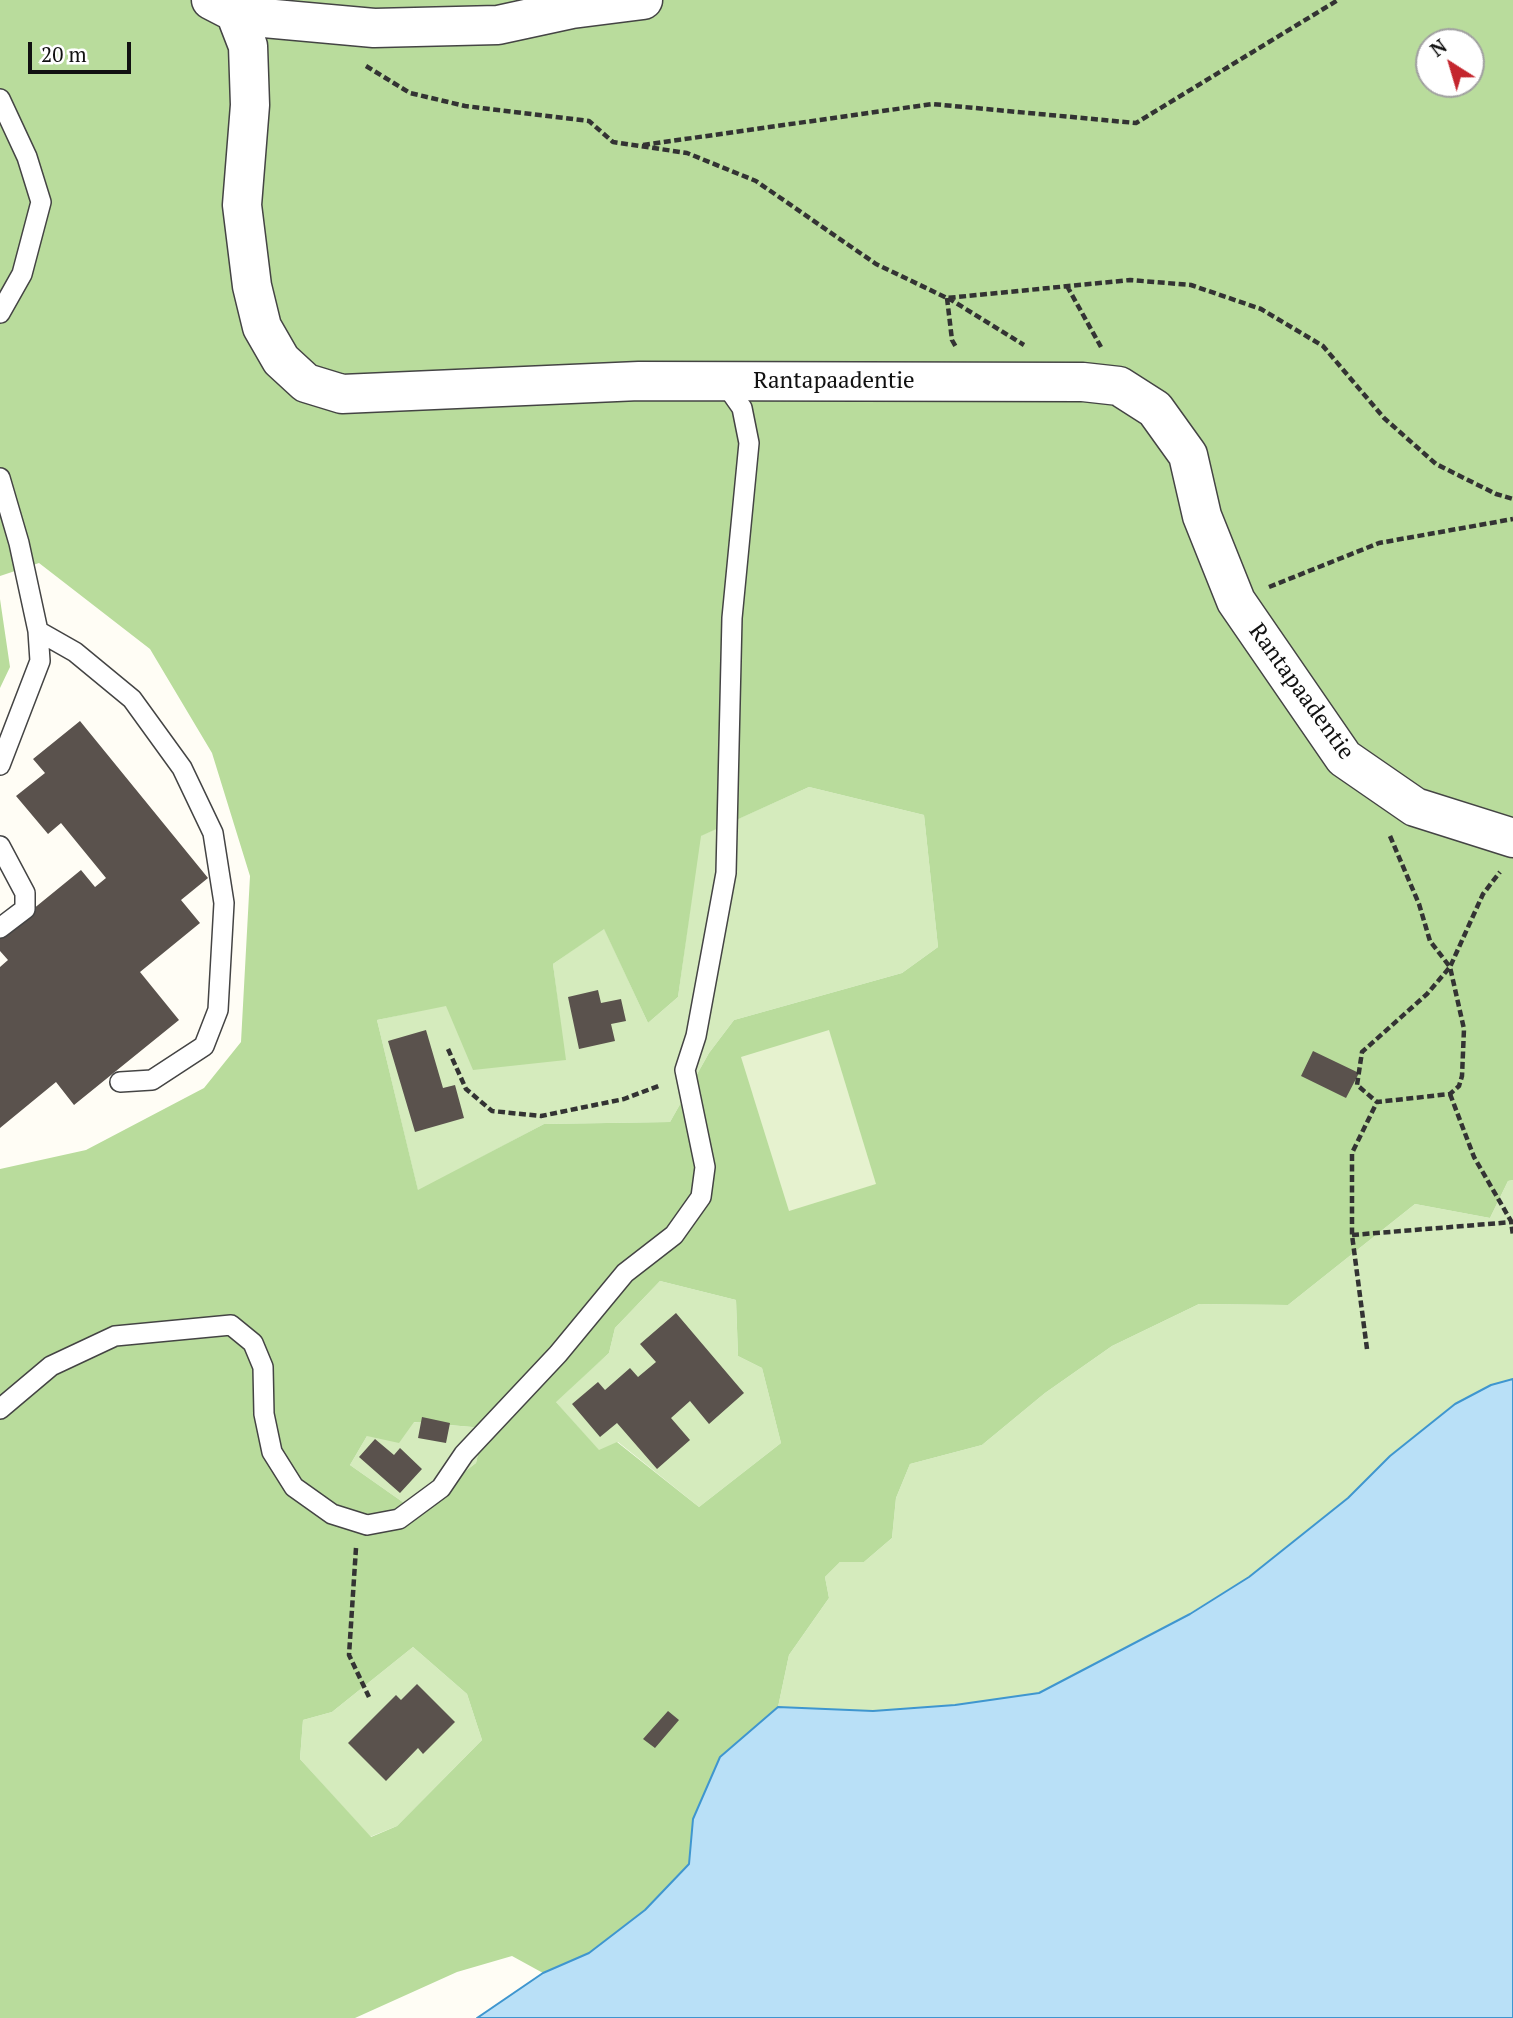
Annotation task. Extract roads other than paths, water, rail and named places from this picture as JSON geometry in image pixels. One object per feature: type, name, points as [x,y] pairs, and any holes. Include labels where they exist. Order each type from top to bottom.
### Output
[{"type":"street","points":[[223,8],[374,28],[498,25],[572,9],[643,0]]},
{"type":"street","name":"Rantapaadentie","points":[[223,8],[248,46],[250,105],[242,205],[252,286],[262,327],[281,360],[306,383],[342,394],[639,381],[1083,382],[1119,386],[1154,409],[1188,455],[1202,516],[1236,601],[1344,758],[1415,807],[1509,851]]},
{"type":"lane","points":[[0,99],[27,157],[41,202],[22,274],[0,313]]},
{"type":"lane","points":[[0,1409],[51,1366],[115,1336],[231,1325],[253,1343],[263,1367],[264,1414],[272,1452],[294,1487],[332,1514],[367,1525],[399,1519],[441,1488],[464,1454],[558,1354],[625,1273],[674,1235],[701,1197],[705,1167],[685,1070],[696,1036],[726,873],[732,618],[750,443],[742,408],[723,381]]},
{"type":"lane","points":[[0,478],[19,543],[38,631],[40,661],[0,765]]},
{"type":"lane","points":[[38,631],[75,652],[132,699],[182,768],[213,833],[224,904],[218,1010],[204,1046],[152,1080],[120,1082]]},
{"type":"lane","points":[[0,846],[25,893],[24,909],[0,928]]},
{"type":"water","points":[[1513,1379],[1513,2018],[477,2018],[543,1973],[589,1953],[645,1910],[689,1864],[693,1819],[720,1757],[778,1707],[873,1711],[955,1705],[1039,1693],[1190,1614],[1249,1577],[1348,1498],[1390,1456],[1455,1404],[1491,1385]]}]
